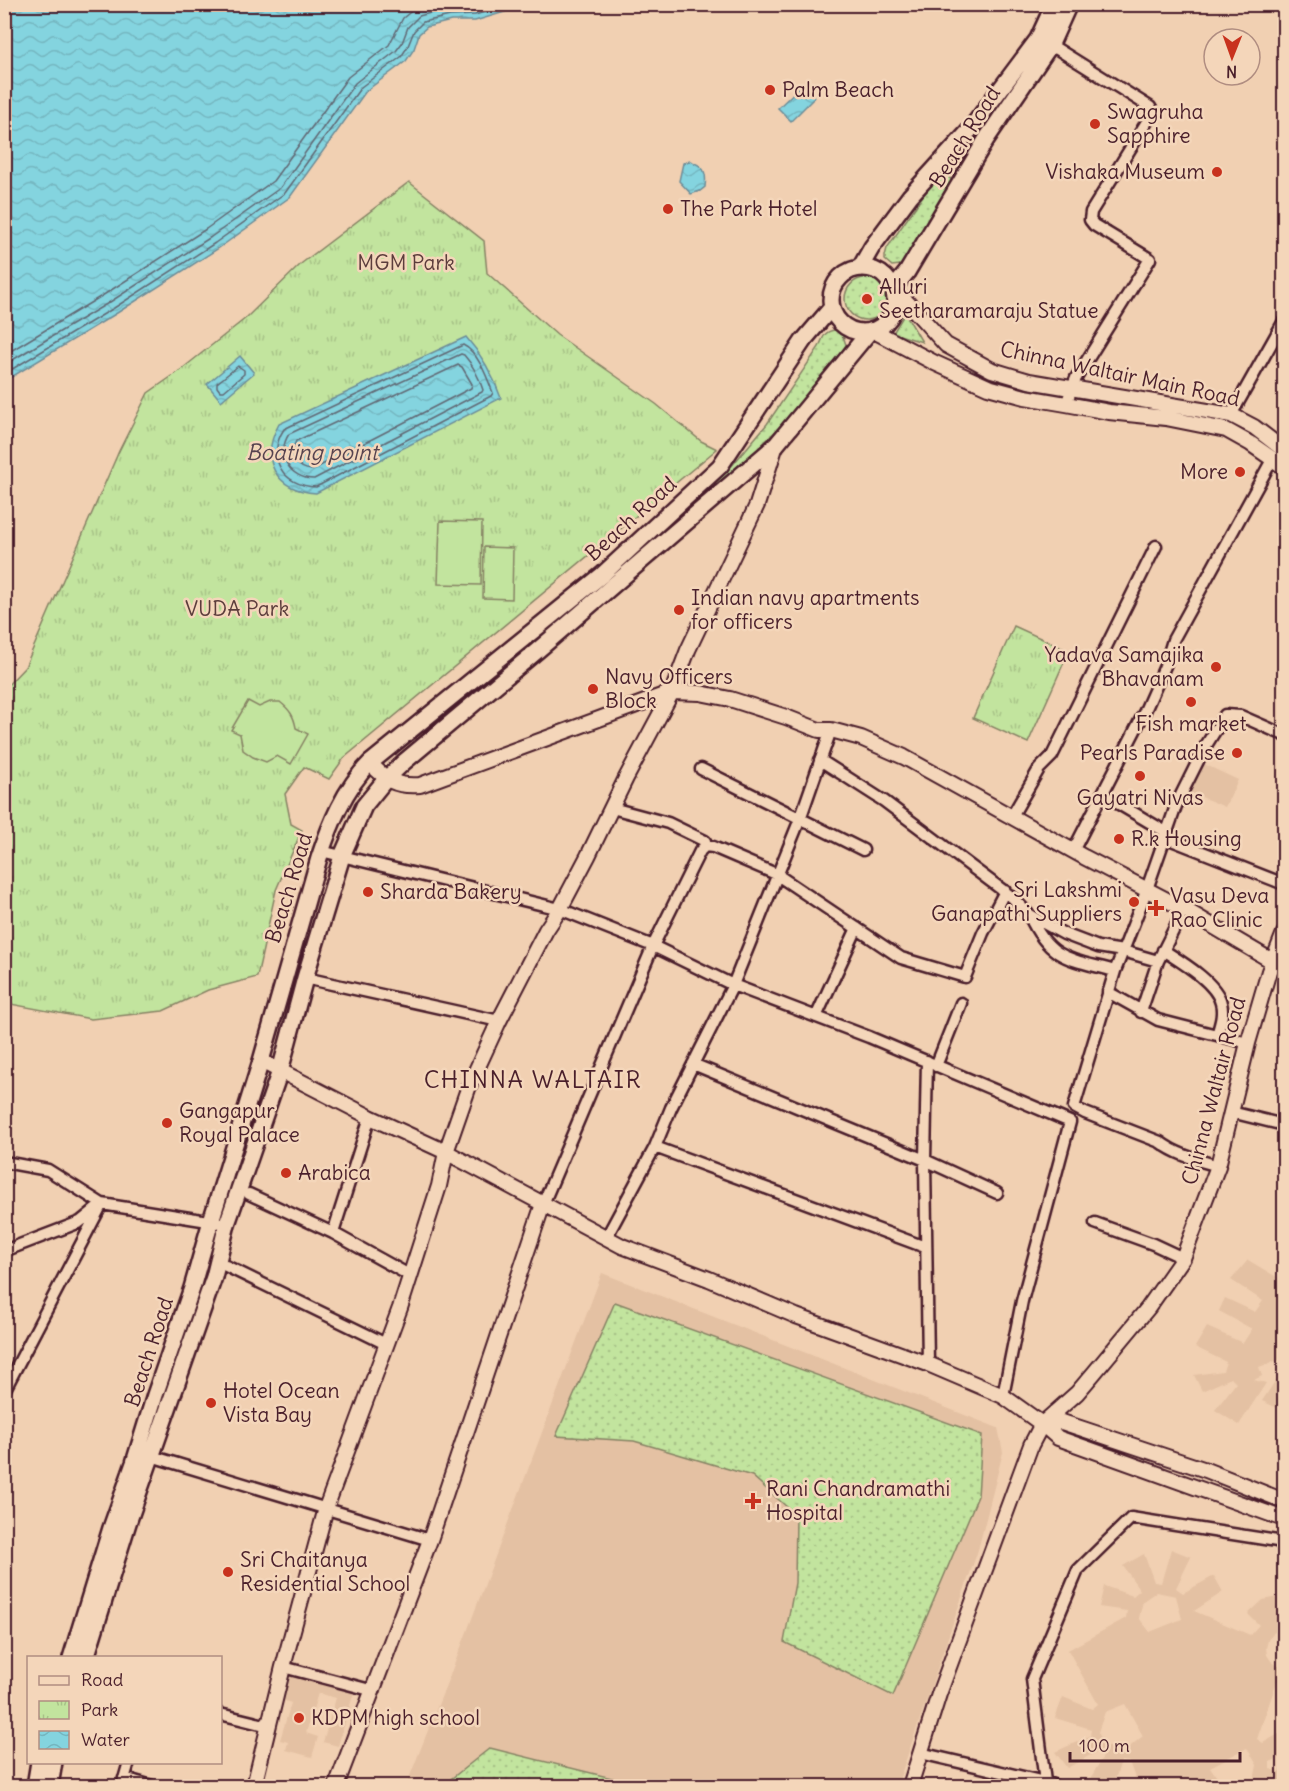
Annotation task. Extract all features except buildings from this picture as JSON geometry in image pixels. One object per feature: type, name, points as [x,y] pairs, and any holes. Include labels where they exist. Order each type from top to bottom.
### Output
[{"type":"main road","name":"Beach Road","points":[[860,268],[872,246],[910,196],[969,131],[1045,41],[1054,4]]},
{"type":"main road","name":"Beach Road","points":[[894,291],[1069,4]]},
{"type":"main road","points":[[860,268],[869,268],[881,273],[890,281],[894,291],[895,305],[890,317],[882,326],[871,331],[857,331],[846,327],[837,318],[832,307],[831,294],[836,282],[845,274],[860,268]]},
{"type":"main road","name":"Beach Road","points":[[72,1656],[111,1528],[192,1288],[261,1061],[321,851],[340,806],[359,774],[370,763],[602,575],[720,466],[802,341],[832,307]]},
{"type":"main road","name":"Beach Road","points":[[87,1656],[124,1534],[214,1277],[227,1224],[280,1071],[342,856],[364,806],[386,779],[404,762],[776,445],[871,331]]},
{"type":"main road","points":[[35,1786],[39,1764]]},
{"type":"main road","points":[[50,1786],[54,1764]]},
{"type":"street","points":[[1045,41],[1150,107],[1153,112],[1091,213],[1090,220],[1094,225],[1150,260],[1072,387],[1066,405]]},
{"type":"street","name":"Chinna Waltair Main Road","points":[[894,291],[946,345],[992,370],[1029,381],[1231,415],[1254,427],[1279,454],[1284,467]]},
{"type":"street","points":[[1231,415],[1284,321]]},
{"type":"street","name":"Chinna Waltair Main Road","points":[[871,331],[988,387],[1066,405],[1166,418],[1226,430],[1251,444],[1279,454]]},
{"type":"street","points":[[254,1786],[326,1508],[400,1308],[439,1186],[446,1152],[469,1086],[498,1021],[546,930],[560,909],[672,692],[688,650],[757,505],[776,445]]},
{"type":"street","points":[[1073,851],[1153,694],[1173,640],[1279,454]]},
{"type":"street","points":[[1012,816],[1039,769],[1052,756],[1156,546]]},
{"type":"street","points":[[370,763],[386,779],[407,786],[420,785],[672,692],[700,693],[730,699],[819,729],[861,738],[904,757],[1073,851],[1184,909],[1279,965]]},
{"type":"street","points":[[1003,1396],[1022,1301],[1074,1107],[1115,971],[1147,890],[1177,803],[1204,747],[1225,715],[1241,716],[1284,735]]},
{"type":"street","points":[[606,1238],[655,1147],[671,1108],[733,985],[800,819],[831,730]]},
{"type":"street","points":[[820,760],[884,801],[1005,891],[1029,915],[1082,942],[1158,961]]},
{"type":"street","points":[[701,769],[863,850]]},
{"type":"street","points":[[1102,794],[1165,834],[1284,884]]},
{"type":"street","points":[[612,808],[668,823],[705,841]]},
{"type":"street","points":[[336,1786],[430,1540],[543,1204],[653,946],[700,851],[705,846],[713,847],[776,874],[901,958],[965,977],[983,933],[1005,891]]},
{"type":"street","points":[[321,851],[560,909],[653,946],[733,985],[1070,1122]]},
{"type":"street","points":[[1141,1012],[1158,961],[1184,909]]},
{"type":"street","points":[[1029,915],[1048,946],[1057,953],[1115,971]]},
{"type":"street","points":[[816,1017],[857,928]]},
{"type":"street","name":"Chinna Waltair Road","points":[[1042,1424],[1077,1393],[1094,1373],[1148,1308],[1183,1258],[1218,1166],[1248,1043],[1269,971],[1279,965],[1284,933]]},
{"type":"street","points":[[1164,950],[1196,973],[1221,1000],[1222,1010],[1217,1035]]},
{"type":"street","points":[[305,978],[498,1021]]},
{"type":"street","points":[[1108,992],[1158,1020],[1248,1043]]},
{"type":"street","points":[[928,1364],[925,1160],[932,1064],[961,1003]]},
{"type":"street","points":[[261,1061],[370,1117],[446,1152],[622,1246],[709,1279],[796,1316],[928,1364],[1003,1396],[1058,1438],[1284,1519]]},
{"type":"street","points":[[693,1064],[925,1160],[997,1193]]},
{"type":"street","points":[[1074,1107],[1160,1142],[1192,1159],[1218,1166]]},
{"type":"street","points":[[1231,1112],[1284,1125]]},
{"type":"street","points":[[333,1233],[370,1117]]},
{"type":"street","points":[[655,1147],[926,1247]]},
{"type":"street","points":[[4,1162],[48,1170],[102,1204],[227,1224]]},
{"type":"street","points":[[249,1194],[333,1233],[410,1275]]},
{"type":"street","points":[[4,1251],[80,1222],[102,1204]]},
{"type":"street","points":[[6,1385],[102,1204]]},
{"type":"street","points":[[1095,1223],[1153,1244],[1183,1258]]},
{"type":"street","points":[[226,1266],[386,1344]]},
{"type":"street","points":[[1042,1424],[1062,1422],[1206,1470],[1284,1501]]},
{"type":"street","points":[[910,1786],[946,1673],[1031,1445],[1042,1424]]},
{"type":"street","points":[[151,1456],[430,1540]]},
{"type":"street","points":[[920,1753],[1050,1784],[1032,1678],[1078,1569],[1131,1518],[1277,1541],[1284,1546]]},
{"type":"street","points":[[283,1667],[374,1691]]},
{"type":"street","points":[[222,1714],[269,1726]]},
{"type":"street","points":[[128,1764],[123,1782],[152,1786]]},
{"type":"shaded area","points":[[1204,764],[1238,780],[1225,807],[1190,792]]},
{"type":"shaded area","points":[[1248,1260],[1280,1279],[1284,1278],[1284,1358],[1259,1367],[1262,1376],[1254,1380],[1266,1383],[1239,1425],[1215,1410],[1236,1383],[1231,1378],[1202,1391],[1194,1375],[1223,1371],[1226,1362],[1195,1347],[1207,1327],[1243,1343],[1252,1329],[1219,1311],[1225,1298],[1255,1312],[1263,1301],[1231,1280]]},
{"type":"shaded area","name":"Rani Chandramathi Hospital","points":[[602,1273],[998,1428],[1003,1452],[978,1550],[897,1786],[406,1786],[465,1637]]},
{"type":"shaded area","points":[[1284,1368],[1284,1411],[1262,1401]]},
{"type":"shaded area","points":[[1171,1549],[1191,1557],[1176,1588],[1183,1593],[1214,1576],[1223,1592],[1194,1611],[1250,1635],[1259,1625],[1248,1614],[1263,1600],[1284,1596],[1284,1629],[1272,1634],[1266,1648],[1271,1661],[1284,1667],[1284,1682],[1277,1681],[1257,1739],[1263,1743],[1284,1731],[1284,1756],[1270,1762],[1270,1769],[1284,1773],[1284,1786],[1223,1786],[1138,1786],[1129,1762],[1121,1761],[1113,1786],[1086,1786],[1104,1755],[1100,1750],[1067,1768],[1055,1752],[1090,1736],[1091,1729],[1055,1718],[1063,1697],[1092,1709],[1098,1704],[1068,1650],[1126,1618],[1127,1611],[1099,1607],[1104,1586],[1133,1596],[1140,1590],[1123,1566],[1144,1554],[1154,1582],[1161,1583]],"holes":[[[1156,1592],[1176,1596],[1182,1619],[1150,1632],[1139,1618],[1143,1601]],[[1125,1704],[1143,1736],[1122,1753],[1104,1745],[1098,1732],[1105,1712]],[[1247,1748],[1257,1765],[1253,1785],[1223,1786],[1210,1767]]]},
{"type":"shaded area","name":"KDPM high school","points":[[286,1673],[354,1692],[338,1746],[323,1742],[336,1698],[318,1693],[306,1733],[318,1737],[312,1757],[286,1750],[288,1742],[280,1740],[291,1703],[279,1699]]},
{"type":"green space","points":[[946,173],[952,181],[906,262],[892,266],[885,260],[887,248],[938,174]]},
{"type":"green space","name":"VUDA Park","points":[[409,182],[484,241],[487,273],[557,335],[656,404],[701,441],[717,449],[344,758],[329,779],[304,767],[285,794],[291,824],[302,830],[276,890],[257,977],[208,990],[163,1011],[91,1019],[5,1003],[4,689],[25,667],[119,451],[148,393],[246,318],[302,263]]},
{"type":"green space","points":[[866,278],[881,284],[887,299],[881,314],[866,320],[851,314],[845,299],[851,284]]},
{"type":"green space","points":[[905,313],[922,342],[893,333]]},
{"type":"green space","points":[[835,330],[843,336],[846,345],[810,393],[756,451],[658,539],[655,536],[730,468],[767,424],[824,336]]},
{"type":"green space","points":[[440,521],[482,522],[481,585],[438,584]]},
{"type":"green space","points":[[484,547],[513,548],[512,599],[483,598]]},
{"type":"green space","points":[[1014,626],[1069,651],[1028,743],[973,718]]},
{"type":"green space","points":[[248,701],[259,707],[270,702],[280,702],[291,714],[296,728],[308,734],[291,764],[277,756],[266,762],[243,750],[240,734],[231,730]]},
{"type":"green space","points":[[615,1302],[982,1435],[978,1496],[893,1696],[784,1642],[795,1583],[796,1515],[752,1476],[634,1441],[556,1436]]},
{"type":"green space","points":[[490,1748],[644,1786],[442,1786]]},
{"type":"water","points":[[5,4],[528,5],[475,21],[451,21],[427,27],[419,34],[414,49],[406,61],[366,91],[290,197],[219,248],[5,381]]},
{"type":"water","points":[[803,84],[815,97],[791,121],[778,108]]},
{"type":"water","points":[[690,161],[704,170],[705,177],[705,187],[691,194],[679,181],[683,163]]},
{"type":"water","name":"Boating point","points":[[466,337],[487,366],[501,398],[316,493],[290,486],[275,471],[271,461],[271,450],[273,437],[279,424]]},
{"type":"water","points":[[240,356],[254,373],[221,401],[207,384]]},
{"type":"place","name":"Palm Beach","points":[[770,90]]},
{"type":"place","name":"Swagruha Sapphire","points":[[1095,124]]},
{"type":"place","name":"Vishaka Museum","points":[[1217,172]]},
{"type":"place","name":"The Park Hotel","points":[[668,209]]},
{"type":"place","name":"Alluri Seetharamaraju Statue","points":[[867,299]]},
{"type":"place","name":"More","points":[[1240,472]]},
{"type":"place","name":"Indian navy apartments for officers","points":[[679,610]]},
{"type":"place","name":"Yadava Samajika Bhavanam","points":[[1216,667]]},
{"type":"place","name":"Navy Officers Block","points":[[593,689]]},
{"type":"place","name":"Fish market","points":[[1191,702]]},
{"type":"place","name":"Pearls Paradise","points":[[1237,753]]},
{"type":"place","name":"Gayatri Nivas","points":[[1140,776]]},
{"type":"place","name":"R.k Housing","points":[[1119,839]]},
{"type":"place","name":"Sharda Bakery","points":[[368,892]]},
{"type":"place","name":"Sri Lakshmi Ganapathi Suppliers","points":[[1134,902]]},
{"type":"place","name":"Vasu Deva Rao Clinic","points":[[1156,908]]},
{"type":"place","name":"Gangapur Royal Palace","points":[[167,1123]]},
{"type":"place","name":"Arabica","points":[[286,1173]]},
{"type":"place","name":"Hotel Ocean Vista Bay","points":[[211,1403]]},
{"type":"place","name":"Rani Chandramathi Hospital","points":[[753,1501]]},
{"type":"place","name":"Sri Chaitanya Residential School","points":[[228,1572]]},
{"type":"place","name":"KDPM high school","points":[[299,1718]]},
{"type":"district","name":"CHINNA WALTAIR","points":[[533,1080]]},
{"type":"park label","name":"MGM Park","points":[[406,263]]}]
